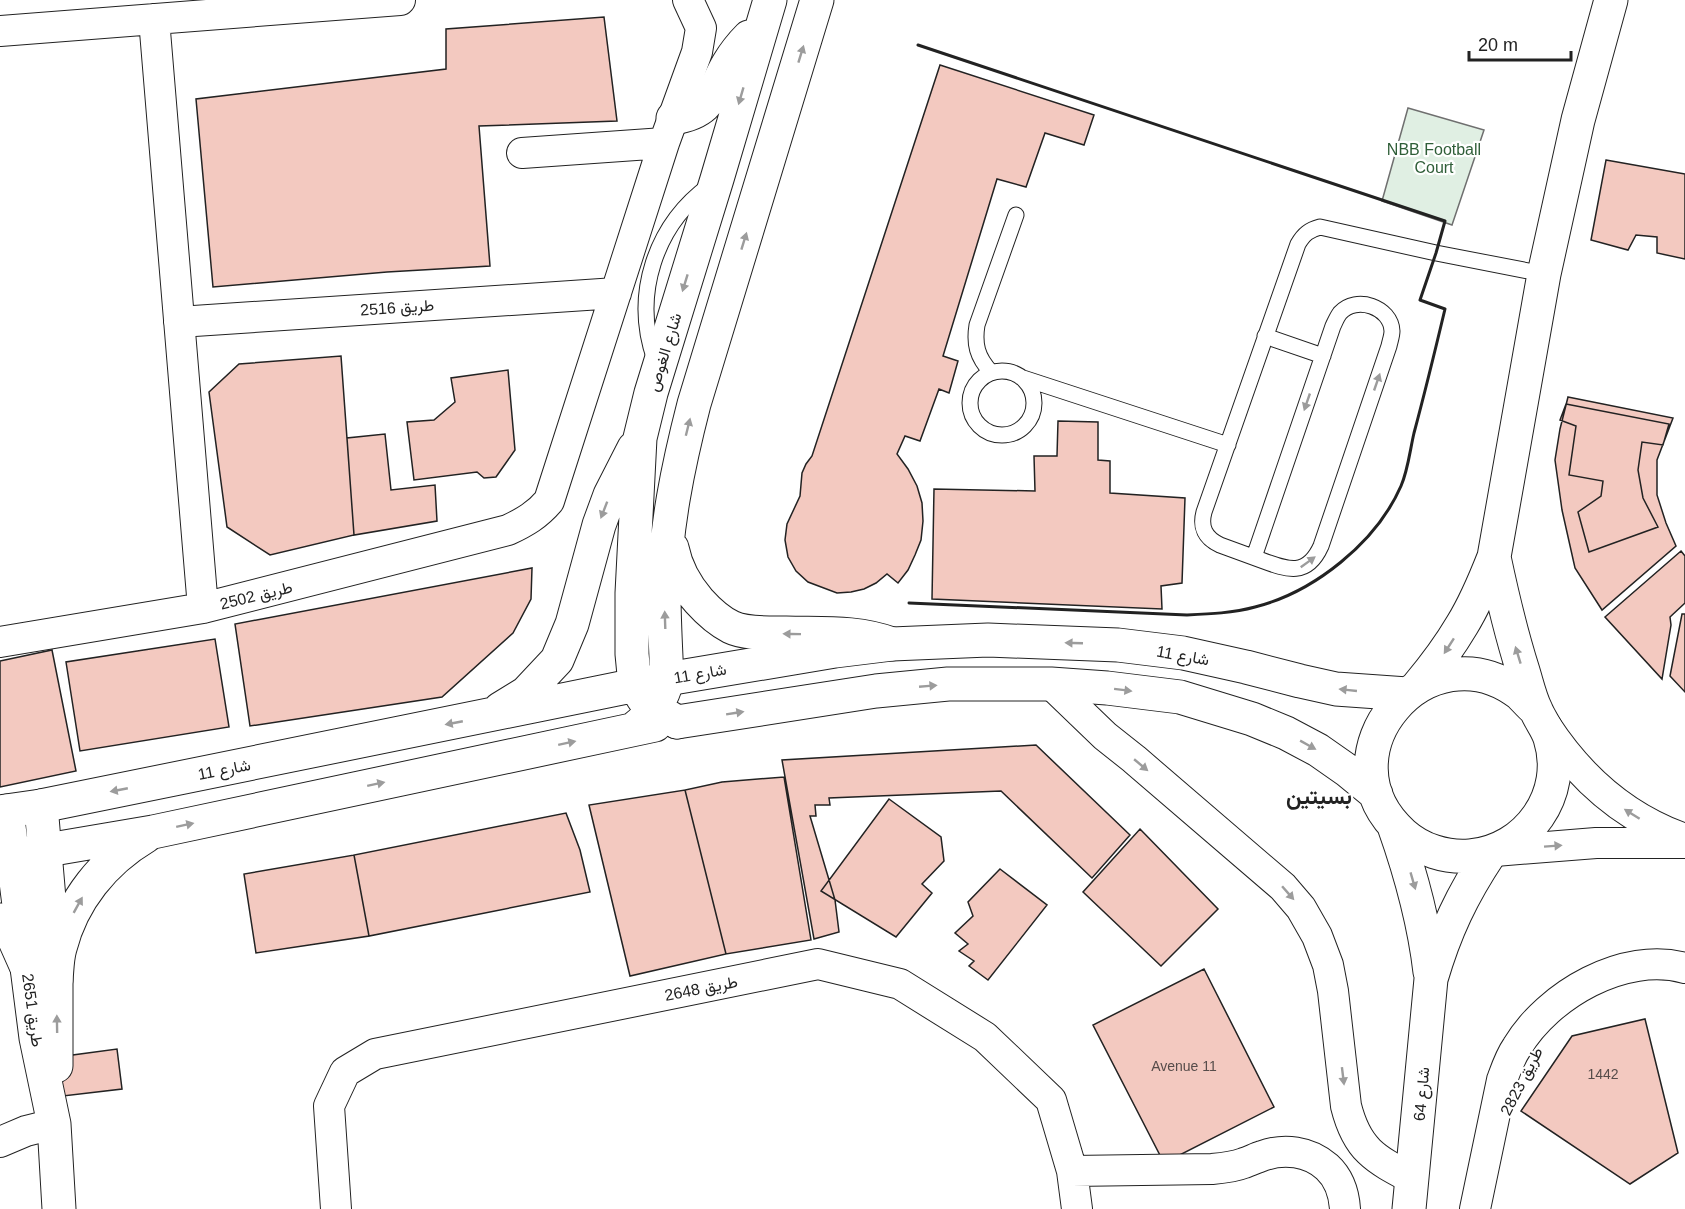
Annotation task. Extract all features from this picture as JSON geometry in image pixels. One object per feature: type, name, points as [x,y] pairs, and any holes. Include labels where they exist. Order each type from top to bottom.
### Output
[{"type":"street","points":[[0,31],[400,0]]},
{"type":"street","points":[[616,293],[697,52],[701,28],[688,0]]},
{"type":"street","points":[[667,679],[664,592],[669,531],[682,452],[694,404],[817,0]]},
{"type":"street","points":[[1611,0],[1578,120],[1544,273],[1494,557],[1480,591],[1442,657],[1393,707],[1383,722],[1375,739],[1372,776],[1376,794],[1394,826],[1410,840],[1429,850],[1449,856],[1470,856],[1596,843],[1685,841]]},
{"type":"street","points":[[522,153],[669,130],[707,103],[715,93],[727,66],[766,13]]},
{"type":"street","name":"شارع الغوص","points":[[650,711],[632,654],[632,593],[640,438],[658,369],[766,13]]},
{"type":"street","points":[[154,19],[203,608]]},
{"type":"street","name":"طريق 2516","points":[[179,322],[616,293]]},
{"type":"street","name":"طريق 2502","points":[[0,642],[203,608],[508,530],[529,520],[549,501],[616,293]]},
{"type":"street","points":[[488,716],[526,693],[557,660],[572,624],[598,525],[610,495],[640,438]]},
{"type":"street","points":[[669,531],[675,561],[688,589],[708,611],[732,628],[761,633],[849,634],[873,637],[891,644]]},
{"type":"street","points":[[1492,852],[1512,842],[1528,830],[1540,815],[1549,797],[1554,778],[1554,758],[1550,739],[1539,716],[1512,634],[1494,557]]},
{"type":"street","name":"شارع 11","points":[[7,857],[153,832],[650,711],[667,679],[891,644],[988,640],[1118,645],[1182,653],[1336,688],[1412,690]]},
{"type":"street","points":[[1412,690],[1438,678],[1460,674],[1481,676],[1502,683],[1520,694],[1539,716],[1561,749],[1583,775],[1608,798],[1635,817],[1685,841]]},
{"type":"street","name":"شارع 11","points":[[3,812],[488,716],[650,711],[948,684],[1051,684],[1180,697],[1252,718],[1286,733],[1318,750],[1376,794]]},
{"type":"street","points":[[1051,684],[1105,736],[1283,887],[1301,908],[1317,936],[1328,965],[1350,1122],[1368,1151],[1383,1163],[1411,1194]]},
{"type":"street","points":[[41,806],[45,850],[42,975]]},
{"type":"street","name":"طريق 2651","points":[[3,812],[7,857],[42,975],[36,1038],[54,1124],[59,1209]]},
{"type":"street","name":"شارع 64","points":[[1394,826],[1414,887],[1431,979]]},
{"type":"street","points":[[42,975],[59,950],[69,920],[84,893],[104,868],[127,848],[153,832]]},
{"type":"street","name":"شارع 64","points":[[1411,1194],[1431,979],[1441,946],[1455,913],[1471,882],[1492,852]]},
{"type":"street","points":[[0,920],[42,975]]},
{"type":"street","name":"طريق 2648","points":[[336,1209],[330,1106],[345,1072],[375,1054],[818,964],[900,984],[985,1037],[1051,1100],[1072,1172],[1077,1209]]},
{"type":"street","name":"طريق 2823","points":[[1475,1209],[1502,1080],[1516,1047],[1530,1029],[1545,1012],[1584,985],[1607,974],[1629,967],[1653,964],[1685,968]]},
{"type":"street","name":"طريق 2823","points":[[1491,1139],[1533,1052],[1560,1020],[1575,1008],[1609,990],[1645,980],[1685,976]]},
{"type":"street","points":[[0,1142],[26,1131],[54,1124]]},
{"type":"street","points":[[1072,1172],[1212,1169],[1230,1167],[1263,1155],[1293,1151],[1308,1155],[1321,1162],[1332,1172],[1340,1184],[1345,1209]]},
{"type":"lane","points":[[991,372],[982,362],[977,350],[975,338],[977,325],[1016,215]]},
{"type":"lane","points":[[1254,557],[1333,326],[1341,312],[1356,304],[1372,306],[1385,315],[1392,330],[1389,346],[1316,557],[1307,565],[1296,569],[1284,568],[1213,542],[1203,528],[1204,512],[1298,244],[1303,236],[1320,227],[1436,253],[1544,273]]},
{"type":"lane","points":[[1265,336],[1323,356]]},
{"type":"lane","points":[[1023,378],[1033,392],[1035,409],[1027,425],[1013,434],[996,436],[980,428],[971,414],[969,397],[976,382],[991,372],[1008,370],[1023,378],[1228,445]]},
{"type":"green space","name":"NBB Football Court","points":[[1408,108],[1484,130],[1452,225],[1382,201]]},
{"type":"building","points":[[604,17],[617,121],[479,126],[490,266],[387,272],[213,287],[196,99],[446,69],[446,29]]},
{"type":"building","points":[[940,65],[1094,115],[1084,145],[1045,133],[1026,187],[997,179],[943,356],[958,361],[949,393],[939,389],[920,441],[905,436],[897,454],[917,486],[922,503],[921,540],[908,570],[898,583],[887,574],[864,589],[837,593],[808,582],[796,571],[788,557],[785,540],[787,524],[800,496],[802,473],[812,456]]},
{"type":"building","points":[[1606,160],[1685,174],[1685,259],[1657,253],[1657,237],[1636,235],[1628,250],[1591,240]]},
{"type":"building","points":[[341,356],[354,535],[270,555],[227,527],[209,392],[239,364]]},
{"type":"building","points":[[508,370],[515,450],[496,477],[484,478],[477,472],[414,480],[407,422],[434,420],[455,402],[451,378]]},
{"type":"building","points":[[1568,397],[1673,418],[1657,460],[1657,495],[1676,546],[1602,610],[1575,568],[1562,510],[1555,460]]},
{"type":"building","points":[[1566,404],[1669,424],[1663,445],[1642,442],[1638,470],[1643,498],[1658,527],[1589,552],[1578,512],[1601,496],[1603,481],[1569,475],[1576,426],[1560,420]]},
{"type":"building","points":[[1058,421],[1098,422],[1098,460],[1110,461],[1110,493],[1185,498],[1182,583],[1161,586],[1162,609],[932,599],[934,489],[1035,491],[1034,456],[1057,456]]},
{"type":"building","points":[[385,434],[391,490],[435,485],[437,521],[354,535],[347,438]]},
{"type":"building","points":[[1681,551],[1685,556],[1685,603],[1670,617],[1671,625],[1662,679],[1605,617]]},
{"type":"building","points":[[532,568],[531,599],[513,633],[442,697],[250,726],[235,624]]},
{"type":"building","points":[[1682,614],[1685,614],[1685,692],[1670,676]]},
{"type":"building","points":[[215,639],[229,727],[80,751],[66,662]]},
{"type":"building","points":[[52,650],[76,771],[0,787],[0,661]]},
{"type":"building","points":[[1036,745],[1130,835],[1092,878],[1001,791],[829,798],[830,805],[815,805],[816,816],[810,816],[835,900],[839,932],[814,939],[782,760]]},
{"type":"building","points":[[784,777],[811,940],[726,954],[685,790],[722,782]]},
{"type":"building","points":[[685,790],[726,954],[630,976],[589,805]]},
{"type":"building","points":[[889,799],[941,837],[944,861],[922,884],[932,893],[896,937],[821,891]]},
{"type":"building","points":[[566,813],[580,850],[590,892],[369,936],[354,855]]},
{"type":"building","points":[[1140,829],[1218,909],[1161,966],[1083,892]]},
{"type":"building","points":[[354,855],[369,936],[256,953],[244,874]]},
{"type":"building","points":[[1000,869],[1047,905],[988,980],[969,966],[974,961],[959,951],[968,944],[955,933],[973,916],[968,902]]},
{"type":"building","points":[[1204,969],[1274,1107],[1164,1163],[1093,1025]]},
{"type":"building","points":[[1645,1019],[1678,1153],[1630,1184],[1521,1111],[1572,1036]]},
{"type":"building","points":[[117,1049],[122,1089],[63,1096],[58,1057]]},
{"type":"wall","points":[[909,603],[1187,615],[1247,609],[1277,600],[1299,590],[1321,577],[1359,545],[1376,527],[1401,486],[1445,309],[1420,300],[1445,221],[918,45]]},
{"type":"district","name":"بسيتين","points":[[1319,796]]}]
